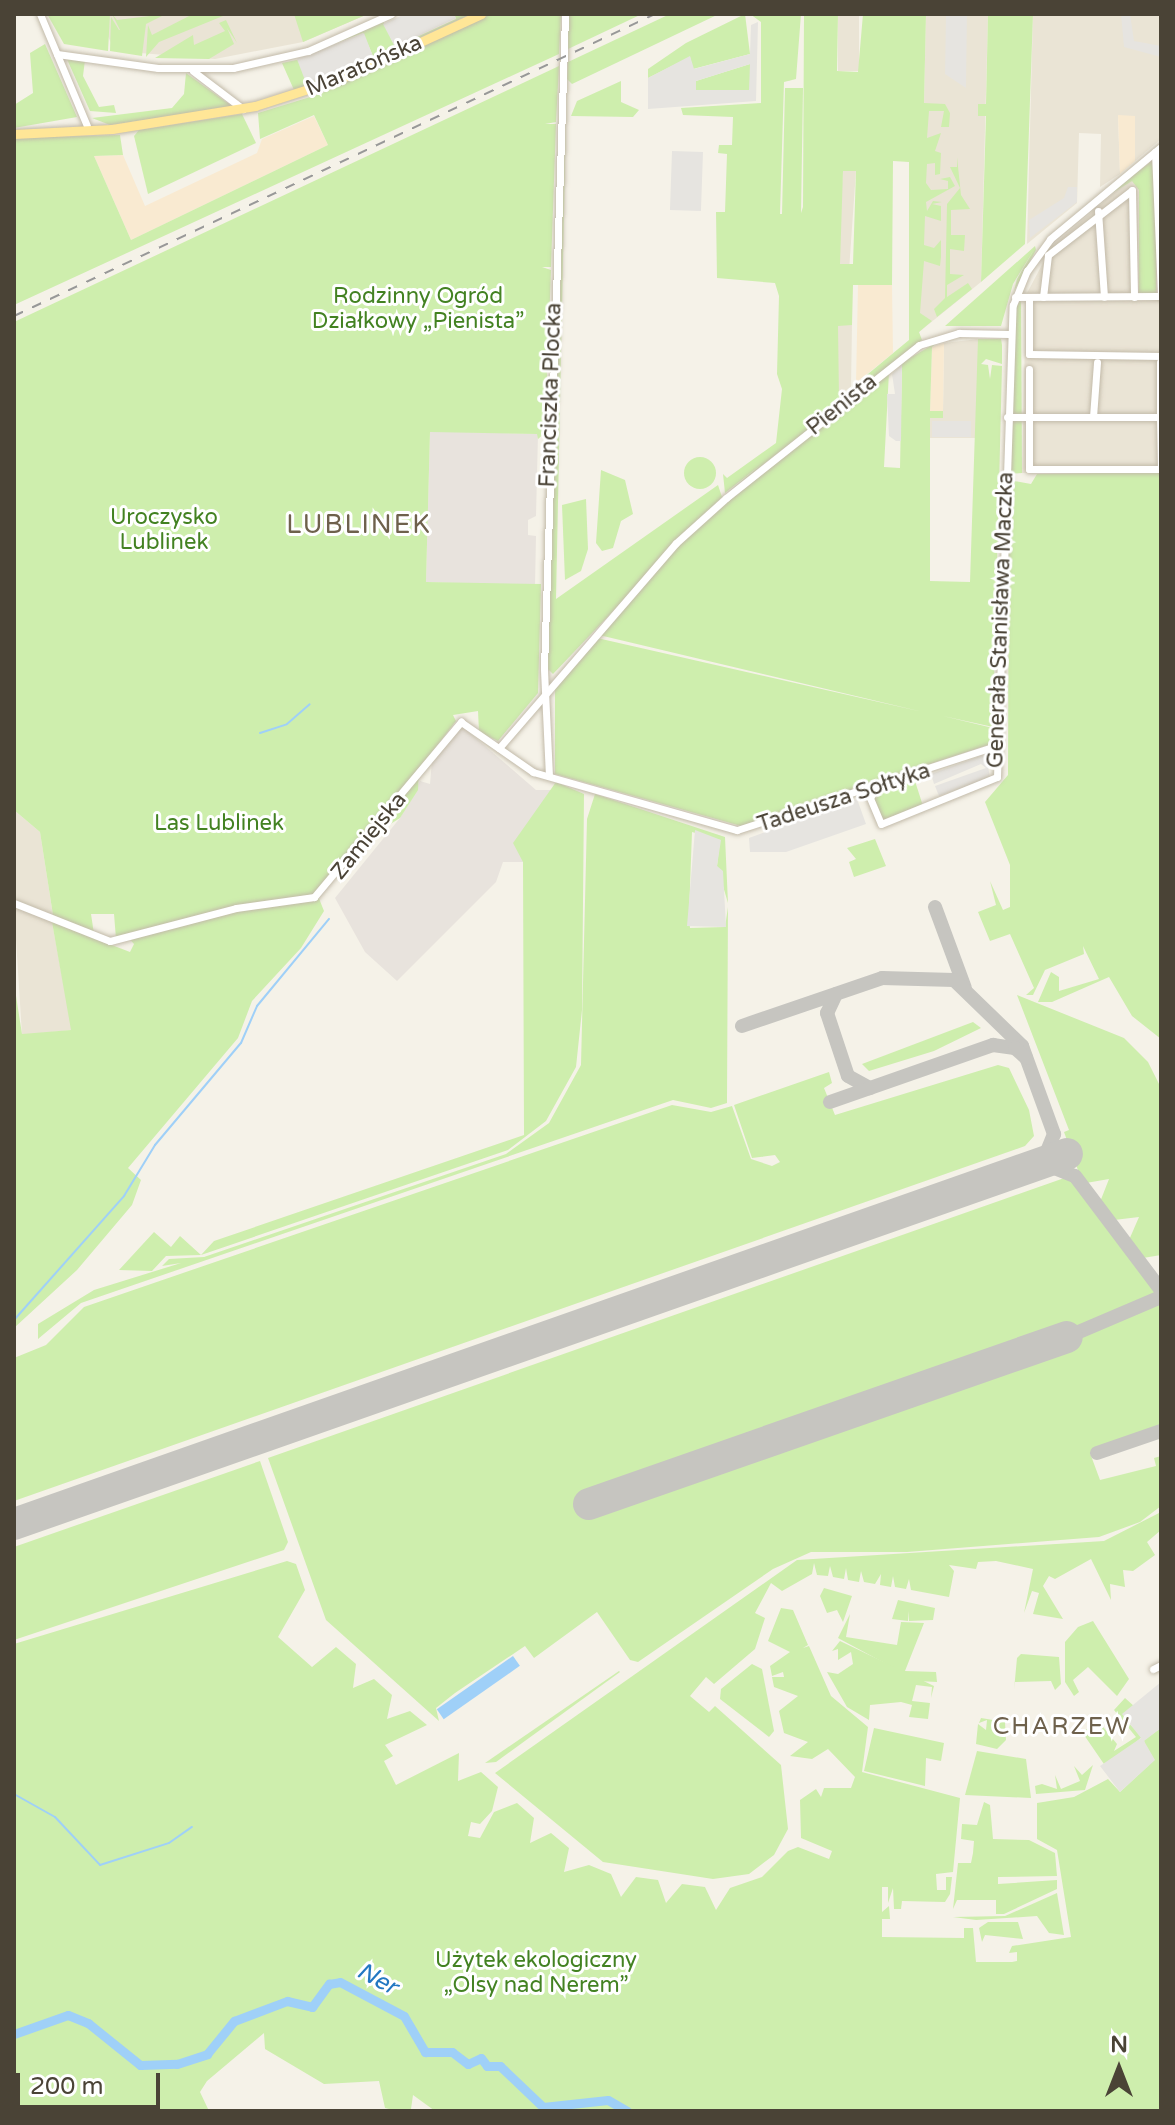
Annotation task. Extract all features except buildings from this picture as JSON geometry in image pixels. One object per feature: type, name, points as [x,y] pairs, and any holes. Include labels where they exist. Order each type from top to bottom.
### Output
[{"type":"main road","name":"Maratońska","points":[[14,134],[87,126],[112,129],[243,109],[342,78],[481,14]]},
{"type":"street","points":[[40,14],[87,126]]},
{"type":"street","name":"Maratońska","points":[[57,54],[191,69],[221,69],[294,55],[391,14]]},
{"type":"street","name":"Franciszka Plocka","points":[[549,776],[548,689],[565,14]]},
{"type":"street","points":[[191,69],[243,109]]},
{"type":"street","points":[[214,88],[221,69]]},
{"type":"street","points":[[1009,334],[1015,297],[1042,249],[1092,203],[1158,150],[1159,296],[1104,297],[1064,302],[1043,297],[1015,297]]},
{"type":"street","points":[[1043,297],[1048,255],[1099,213],[1135,192],[1137,306]]},
{"type":"street","points":[[1092,203],[1099,213],[1100,279],[1104,297]]},
{"type":"street","points":[[1029,297],[1029,354],[1160,359],[1161,469],[1029,469],[1029,369]]},
{"type":"street","name":"Pienista","points":[[499,748],[693,525],[900,358],[950,335],[1009,334]]},
{"type":"street","name":"Generała Stanisława Maczka","points":[[870,796],[879,824],[991,785],[998,774],[1009,334]]},
{"type":"street","points":[[1093,417],[1097,362]]},
{"type":"street","points":[[1007,417],[1160,417]]},
{"type":"street","points":[[530,710],[549,718]]},
{"type":"street","name":"Zamiejska","points":[[14,903],[115,941],[236,908],[314,897],[460,722],[529,771],[549,776]]},
{"type":"street","name":"Tadeusza Sołtyka","points":[[549,776],[737,830],[999,745]]},
{"type":"street","points":[[856,792],[870,796],[880,785]]},
{"type":"shaded area","points":[[97,14],[368,14],[303,42],[215,59],[115,51]]},
{"type":"shaded area","points":[[405,14],[454,14],[456,18],[395,47],[383,24]]},
{"type":"shaded area","points":[[838,14],[859,14],[859,71],[838,71]]},
{"type":"shaded area","points":[[926,14],[988,14],[981,282],[919,332]]},
{"type":"shaded area","points":[[946,14],[967,14],[966,88],[945,74]]},
{"type":"shaded area","points":[[1033,14],[1161,14],[1161,139],[1135,161],[1135,116],[1118,116],[1120,174],[1100,187],[1101,134],[1079,133],[1077,203],[1027,244]]},
{"type":"shaded area","points":[[1121,14],[1130,14],[1134,41],[1161,46],[1161,57],[1124,47]]},
{"type":"shaded area","points":[[758,22],[756,101],[648,109],[648,78],[690,56],[694,69],[750,54],[751,25]],"holes":[[[750,64],[749,90],[696,90],[696,81]]]},
{"type":"shaded area","points":[[364,33],[373,57],[306,83],[297,59]]},
{"type":"shaded area","points":[[1118,115],[1135,116],[1135,161],[1120,174]]},
{"type":"shaded area","points":[[314,116],[328,145],[131,240],[94,156],[123,155],[145,206],[257,153],[262,139]]},
{"type":"shaded area","points":[[672,151],[703,152],[701,211],[670,210]]},
{"type":"shaded area","points":[[1161,153],[1161,472],[1022,473],[1026,295],[1052,246]]},
{"type":"shaded area","points":[[843,170],[856,171],[849,265],[836,264]]},
{"type":"shaded area","points":[[1068,187],[1077,187],[1077,202],[1030,238],[1029,220],[1064,198]]},
{"type":"shaded area","points":[[858,285],[892,285],[893,353],[856,383]]},
{"type":"shaded area","points":[[838,325],[852,325],[851,387],[838,398]]},
{"type":"shaded area","points":[[978,339],[978,438],[930,438],[930,411],[943,411],[944,343]]},
{"type":"shaded area","points":[[944,343],[943,411],[930,411],[932,347]]},
{"type":"shaded area","points":[[902,364],[901,441],[896,441],[889,436],[887,394],[895,394],[892,374]]},
{"type":"shaded area","points":[[932,421],[971,421],[971,437],[932,437]]},
{"type":"shaded area","points":[[430,431],[538,434],[536,516],[528,520],[528,535],[536,536],[535,586],[426,582]]},
{"type":"shaded area","points":[[462,726],[536,790],[553,790],[523,862],[503,862],[496,882],[397,981],[365,952],[335,898],[400,818],[420,781],[430,784],[432,761]]},
{"type":"shaded area","points":[[986,754],[990,778],[939,796],[935,786],[986,768],[981,764],[934,784],[931,774]]},
{"type":"shaded area","points":[[857,799],[866,824],[786,852],[750,852],[749,838]]},
{"type":"shaded area","points":[[14,810],[40,832],[53,915],[14,899]]},
{"type":"shaded area","points":[[695,830],[721,840],[717,866],[723,871],[726,927],[687,926]]},
{"type":"shaded area","points":[[14,907],[52,922],[72,1030],[22,1035]]},
{"type":"shaded area","points":[[1161,1682],[1161,1728],[1144,1741],[1155,1760],[1120,1792],[1100,1766],[1141,1738],[1122,1714]]},
{"type":"green space","points":[[47,14],[110,14],[108,51],[64,44]]},
{"type":"green space","points":[[112,14],[117,20],[166,14],[146,24],[142,56],[110,51],[111,17],[120,30]]},
{"type":"green space","points":[[193,14],[223,16],[159,42],[146,57],[148,25],[152,35]]},
{"type":"green space","points":[[294,14],[368,14],[303,42]]},
{"type":"green space","points":[[454,14],[471,14],[348,71],[294,90],[282,63],[301,59],[307,84],[373,56],[363,33],[307,54],[383,21],[395,47],[456,19]]},
{"type":"green space","points":[[491,14],[561,14],[559,54],[14,305],[14,138],[120,135],[123,155],[94,156],[131,240],[328,145],[314,115],[260,139],[258,113],[320,94]]},
{"type":"green space","points":[[567,14],[642,14],[568,49]]},
{"type":"green space","points":[[670,14],[719,14],[572,84],[567,79],[568,62]]},
{"type":"green space","points":[[745,14],[750,54],[693,69],[690,57],[648,78],[648,69],[686,43]]},
{"type":"green space","points":[[750,14],[801,14],[796,79],[784,82],[780,214],[785,88],[803,88],[801,213],[803,207],[804,14],[838,14],[837,71],[858,72],[863,14],[926,14],[924,103],[945,104],[950,113],[949,127],[941,127],[944,111],[929,111],[927,138],[941,133],[935,151],[941,153],[940,174],[935,175],[935,163],[927,164],[926,183],[931,190],[948,189],[948,181],[940,179],[950,177],[955,186],[926,202],[927,211],[933,201],[942,202],[932,204],[941,206],[941,221],[925,216],[924,245],[934,248],[941,240],[941,257],[940,266],[924,261],[920,313],[932,321],[919,332],[922,340],[725,493],[723,474],[727,478],[776,443],[782,389],[777,374],[779,296],[775,283],[717,278],[716,212],[725,212],[727,154],[718,153],[719,145],[732,145],[733,117],[683,115],[681,108],[761,103],[761,22]],"holes":[[[893,161],[909,162],[909,340],[839,398],[838,326],[852,325],[853,285],[892,285]],[[843,171],[856,171],[853,264],[840,264]]]},
{"type":"green space","points":[[988,14],[1033,14],[1025,244],[981,282],[986,116],[978,116],[978,104],[986,104]]},
{"type":"green space","points":[[226,20],[237,43],[227,28],[234,44],[209,59],[155,58],[193,35],[194,45],[225,31],[219,23]]},
{"type":"green space","points":[[45,44],[77,117],[14,128],[14,105],[33,93],[30,53]]},
{"type":"green space","points":[[66,57],[85,60],[83,76],[99,107],[114,105],[116,113],[90,111]]},
{"type":"green space","points":[[750,64],[750,90],[696,90],[696,81]]},
{"type":"green space","points":[[559,66],[556,122],[545,124],[556,124],[551,267],[542,267],[551,270],[545,433],[538,439],[537,434],[430,432],[426,582],[541,584],[538,693],[498,741],[479,732],[478,711],[453,715],[456,721],[419,769],[418,790],[400,818],[357,845],[318,896],[324,911],[301,948],[252,1001],[238,1038],[128,1168],[141,1180],[132,1205],[77,1270],[14,1328],[14,983],[22,1034],[71,1030],[52,922],[130,952],[134,944],[126,935],[116,939],[114,914],[91,914],[94,934],[53,915],[40,832],[14,810],[14,322]]},
{"type":"green space","points":[[186,73],[233,107],[110,125],[92,118],[172,108],[184,94]]},
{"type":"green space","points":[[621,81],[621,102],[639,110],[633,117],[571,116],[577,101]]},
{"type":"green space","points":[[242,114],[256,143],[148,194],[134,136],[139,130]]},
{"type":"green space","points":[[566,115],[556,599],[718,485],[722,497],[553,674],[547,668]]},
{"type":"green space","points":[[957,157],[961,195],[970,209],[951,210],[951,235],[965,235],[964,251],[950,249],[950,274],[964,275],[947,285],[947,297],[968,283],[972,289],[937,317],[934,309],[945,298],[947,204],[960,188],[950,167],[957,167]]},
{"type":"green space","points":[[1156,158],[1156,294],[1139,295],[1139,190],[1132,181],[1099,201]]},
{"type":"green space","points":[[1035,246],[1036,250],[1014,291],[1017,279],[1035,248],[1013,284],[1001,326],[945,326]]},
{"type":"green space","points":[[1021,300],[1022,473],[1009,474],[1016,307]]},
{"type":"green space","points":[[978,339],[1001,339],[1002,345],[1002,364],[986,359],[981,364],[988,365],[990,379],[992,365],[1002,366],[993,727],[943,716],[993,728],[991,744],[741,826],[555,774],[555,688],[597,638],[923,712],[599,635],[682,539],[889,372],[884,467],[900,468],[902,365],[893,368],[939,341],[932,347],[930,411],[943,411],[943,418],[930,418],[930,581],[970,582]]},
{"type":"green space","points":[[700,457],[711,462],[716,473],[711,484],[700,489],[689,484],[684,473],[689,462]]},
{"type":"green space","points":[[601,470],[625,480],[633,514],[621,521],[613,548],[602,551],[596,543]]},
{"type":"green space","points":[[1161,472],[1161,1039],[1132,1016],[1109,977],[1052,1002],[1038,1002],[1051,972],[1059,977],[1059,991],[1099,979],[1083,946],[1084,954],[1045,970],[1033,995],[1026,995],[1034,988],[1010,934],[990,941],[978,912],[996,905],[990,881],[1003,910],[1010,907],[1010,865],[985,802],[1008,775],[1009,480],[1031,484],[1037,474]]},
{"type":"green space","points":[[586,499],[588,549],[581,571],[565,580],[562,505]]},
{"type":"green space","points":[[914,778],[923,806],[882,820],[873,798],[877,790]]},
{"type":"green space","points":[[556,782],[584,794],[582,1010],[576,1067],[546,1121],[508,1150],[201,1255],[214,1241],[524,1135],[523,862],[513,843]]},
{"type":"green space","points":[[595,794],[725,837],[728,903],[717,866],[720,840],[692,832],[689,914],[690,928],[725,927],[728,907],[727,1103],[711,1108],[673,1100],[81,1303],[38,1339],[38,1324],[94,1290],[181,1263],[162,1266],[169,1259],[204,1257],[506,1154],[549,1123],[581,1065],[587,819]]},
{"type":"green space","points":[[875,839],[886,866],[854,877],[849,862],[856,859],[847,848]]},
{"type":"green space","points":[[1017,995],[1124,1038],[1148,1062],[1161,1088],[1161,1255],[1143,1258],[1129,1240],[1139,1217],[1114,1220],[1100,1202],[1109,1179],[1086,1183],[1079,1173],[1064,1132],[1069,1130]]},
{"type":"green space","points":[[973,1022],[981,1028],[934,1051],[869,1071],[862,1064]]},
{"type":"green space","points":[[998,1065],[1009,1068],[1029,1110],[1034,1136],[1025,1146],[14,1501],[14,1358],[46,1345],[84,1307],[672,1105],[711,1112],[732,1106],[751,1159],[772,1166],[780,1162],[775,1155],[752,1158],[734,1105],[829,1072],[832,1083],[824,1088],[835,1115]]},
{"type":"green space","points":[[1070,1176],[1161,1298],[1161,1429],[1090,1453],[1100,1480],[1156,1466],[1154,1458],[1161,1456],[1161,1506],[1140,1522],[1099,1537],[907,1552],[811,1552],[773,1569],[638,1662],[630,1660],[597,1612],[534,1658],[525,1646],[455,1693],[436,1708],[439,1721],[326,1620],[268,1458]]},
{"type":"green space","points":[[154,1232],[171,1247],[180,1236],[201,1255],[166,1256],[152,1271],[119,1270]]},
{"type":"green space","points":[[260,1461],[288,1542],[284,1550],[14,1640],[14,1547]]},
{"type":"green space","points":[[1161,1512],[1161,1530],[1147,1542],[1155,1555],[1133,1571],[1123,1570],[1125,1587],[1110,1584],[1111,1600],[1091,1559],[1055,1579],[1049,1576],[1043,1586],[1063,1619],[1033,1614],[1039,1593],[1032,1591],[1024,1613],[1033,1569],[996,1561],[978,1562],[976,1569],[949,1565],[954,1571],[949,1597],[911,1590],[909,1579],[906,1589],[895,1587],[893,1576],[891,1587],[880,1585],[881,1574],[875,1584],[864,1582],[861,1571],[859,1582],[848,1580],[846,1568],[844,1579],[833,1577],[830,1566],[828,1576],[817,1575],[814,1563],[812,1574],[782,1591],[771,1583],[755,1613],[765,1618],[755,1649],[714,1684],[706,1677],[690,1696],[709,1712],[715,1706],[781,1765],[788,1829],[774,1855],[749,1874],[713,1879],[603,1862],[495,1773],[797,1560],[1104,1541]]},
{"type":"green space","name":"Użytek ekologiczny „Olsy nad Nerem”","points":[[287,1561],[296,1564],[305,1590],[278,1637],[312,1667],[336,1647],[356,1664],[353,1688],[374,1679],[392,1695],[387,1719],[410,1711],[427,1725],[385,1745],[393,1756],[384,1761],[396,1785],[459,1753],[458,1781],[481,1772],[498,1787],[492,1811],[480,1824],[471,1822],[468,1836],[480,1838],[494,1812],[517,1803],[534,1818],[530,1843],[551,1833],[569,1848],[564,1872],[589,1865],[611,1874],[621,1897],[636,1877],[658,1880],[666,1903],[682,1884],[705,1887],[716,1910],[730,1888],[762,1877],[788,1851],[798,1847],[829,1859],[832,1851],[801,1838],[800,1800],[816,1789],[821,1797],[824,1788],[851,1788],[855,1777],[828,1749],[812,1759],[790,1756],[808,1742],[784,1733],[779,1711],[798,1696],[774,1687],[772,1677],[784,1677],[783,1672],[772,1676],[770,1666],[790,1652],[768,1641],[781,1608],[793,1610],[808,1645],[803,1648],[809,1646],[831,1696],[868,1727],[862,1772],[960,1798],[953,1872],[936,1874],[937,1890],[946,1890],[946,1877],[952,1877],[950,1894],[945,1902],[902,1901],[901,1909],[894,1909],[893,1888],[888,1903],[888,1887],[882,1887],[882,1912],[889,1906],[890,1919],[882,1919],[882,1937],[964,1938],[964,1928],[973,1928],[976,1962],[1012,1962],[1017,1961],[1017,1952],[1009,1953],[1012,1946],[1071,1937],[1057,1850],[1037,1839],[1037,1803],[1074,1797],[1108,1779],[1120,1792],[1149,1765],[1144,1740],[1161,1728],[1161,2111],[435,2111],[413,2095],[411,2109],[393,2110],[385,2108],[379,2081],[324,2084],[265,2049],[264,2033],[207,2081],[200,2092],[209,2111],[14,2111],[14,1644]]},
{"type":"green space","points":[[824,1588],[852,1596],[843,1622],[837,1610],[827,1613],[820,1596]]},
{"type":"green space","points":[[898,1600],[935,1608],[933,1620],[909,1621],[909,1611],[908,1621],[892,1619]]},
{"type":"green space","points":[[850,1614],[846,1637],[897,1645],[901,1622],[924,1623],[905,1671],[936,1672],[937,1682],[918,1681],[838,1638]]},
{"type":"green space","points":[[1093,1621],[1129,1679],[1117,1696],[1088,1667],[1073,1680],[1079,1692],[1074,1696],[1065,1682],[1065,1642],[1078,1627]]},
{"type":"green space","points":[[840,1641],[934,1686],[931,1698],[932,1687],[916,1685],[912,1701],[930,1703],[928,1719],[909,1717],[912,1705],[901,1702],[870,1705],[869,1720],[847,1707],[827,1672],[838,1674],[853,1664],[851,1652],[838,1660],[838,1649],[832,1651]]},
{"type":"green space","points":[[1021,1654],[1059,1657],[1061,1684],[1055,1690],[1051,1681],[1015,1682],[1014,1690],[1017,1658]]},
{"type":"green space","points":[[752,1664],[762,1669],[774,1731],[769,1737],[720,1699],[721,1689]]},
{"type":"green space","points":[[619,1671],[496,1762],[485,1763]]},
{"type":"green space","points":[[1125,1698],[1135,1707],[1124,1718],[1142,1737],[1106,1767],[1082,1732],[1099,1722],[1117,1744],[1114,1751],[1136,1737],[1114,1710]]},
{"type":"green space","points":[[981,1718],[1005,1722],[1006,1740],[997,1749],[976,1744],[978,1724],[986,1730],[987,1720],[979,1723]]},
{"type":"green space","points":[[874,1728],[944,1743],[941,1761],[926,1758],[925,1786],[864,1771]]},
{"type":"green space","points":[[977,1751],[1026,1759],[1031,1798],[965,1795]]},
{"type":"green space","points":[[1093,1765],[1085,1790],[1036,1794],[1035,1786],[1042,1784],[1057,1789],[1055,1775],[1061,1789],[1080,1781],[1074,1766],[1082,1775]]},
{"type":"green space","points":[[984,1802],[990,1805],[993,1839],[1029,1840],[1055,1853],[1057,1876],[998,1877],[998,1884],[1057,1880],[1057,1889],[1004,1914],[996,1914],[996,1900],[957,1900],[953,1909],[958,1863],[971,1863],[973,1853],[974,1841],[961,1839],[962,1824],[977,1825]]},
{"type":"green space","points":[[1057,1893],[1064,1935],[1049,1933],[1037,1916],[976,1920],[953,1917],[1005,1916]]},
{"type":"green space","points":[[988,1922],[1018,1922],[1023,1939],[985,1935],[982,1942],[979,1928]]},
{"type":"water","points":[[513,1656],[520,1666],[444,1719],[437,1709]]},
{"type":"waterway","points":[[260,733],[287,724],[310,704]]},
{"type":"waterway","points":[[14,1320],[124,1196],[155,1145],[241,1043],[257,1006],[329,919]]},
{"type":"waterway","points":[[14,1794],[55,1817],[100,1865],[169,1843],[192,1827]]},
{"type":"waterway","name":"Ner","points":[[14,2034],[68,2015],[88,2023],[140,2065],[177,2064],[207,2054],[234,2021],[287,2001],[312,2007],[329,1984],[340,1982],[404,2016],[425,2052],[452,2052],[468,2064],[481,2058],[487,2066],[500,2066],[543,2107],[608,2100],[627,2111]]},
{"type":"taxiway","points":[[935,907],[965,988]]},
{"type":"taxiway","points":[[742,1026],[882,978],[954,980],[1022,1046],[1054,1134],[1042,1163]]},
{"type":"taxiway","points":[[836,994],[827,1013],[848,1076],[870,1088]]},
{"type":"taxiway","points":[[830,1102],[993,1045],[1015,1048],[1026,1058]]},
{"type":"taxiway","points":[[1042,1163],[1075,1176],[1161,1290]]},
{"type":"taxiway","points":[[1067,1337],[1161,1297]]},
{"type":"taxiway","points":[[1097,1453],[1161,1431]]},
{"type":"runway","points":[[14,1524],[1067,1154]]},
{"type":"runway","points":[[589,1504],[1067,1337]]},
{"type":"railway","points":[[14,316],[655,14]]},
{"type":"district","name":"LUBLINEK","points":[[359,525]]},
{"type":"district","name":"CHARZEW","points":[[1062,1727]]},
{"type":"park label","name":"Rodzinny Ogród Działkowy „Pienista”","points":[[418,308]]},
{"type":"park label","name":"Uroczysko Lublinek","points":[[164,530]]},
{"type":"park label","name":"Las Lublinek","points":[[219,824]]}]
